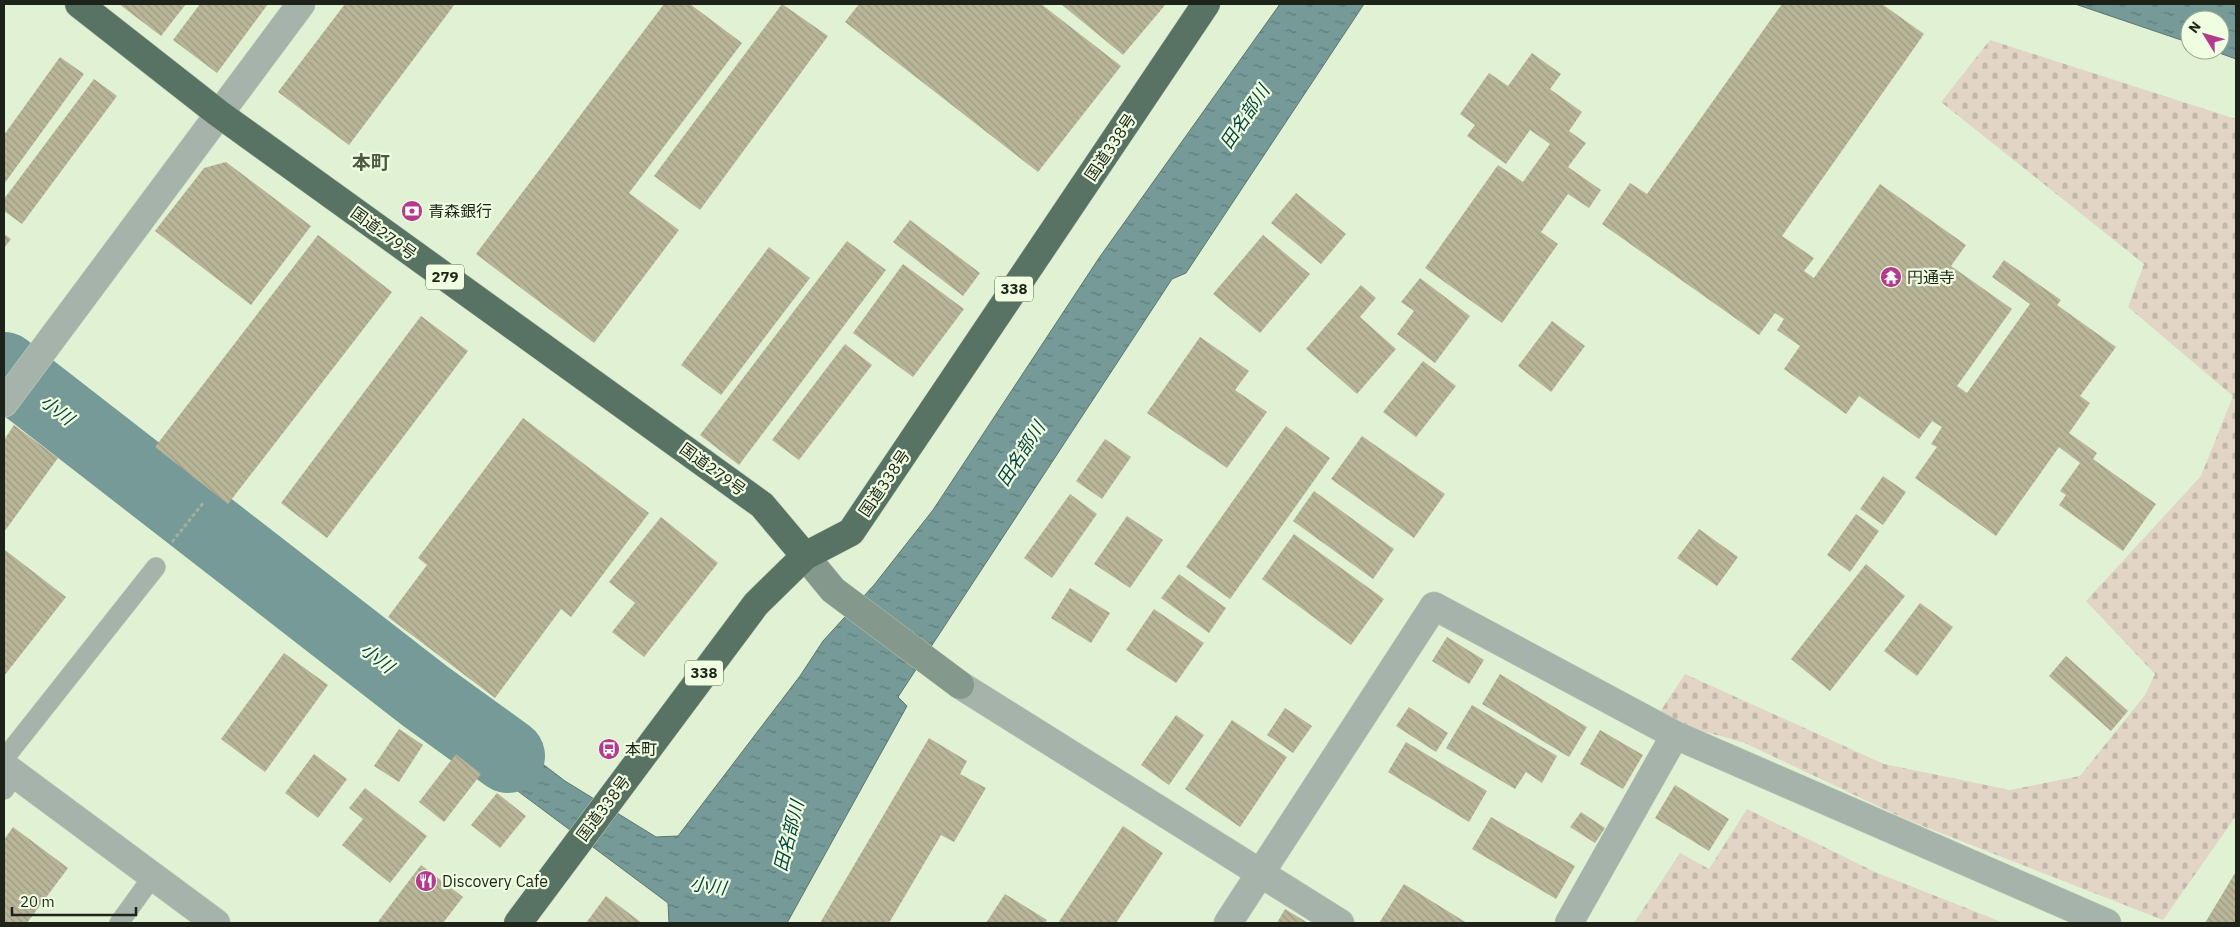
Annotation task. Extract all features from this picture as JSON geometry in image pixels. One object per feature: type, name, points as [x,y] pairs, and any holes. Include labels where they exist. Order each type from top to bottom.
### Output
[{"type":"highway","name":"国道279号","points":[[79,4],[218,113],[762,505],[805,556]]},
{"type":"highway","name":"国道338号","points":[[518,923],[756,604],[805,556],[851,532],[1206,4]]},
{"type":"street","points":[[6,399],[301,4]]},
{"type":"street","points":[[805,556],[833,590],[960,685],[1340,923]]},
{"type":"street","points":[[1228,923],[1434,606],[1675,735],[2107,923]]},
{"type":"street","points":[[1569,923],[1675,735]]},
{"type":"street","points":[[7,772],[216,923]]},
{"type":"lane","points":[[7,772],[156,567]]},
{"type":"lane","points":[[119,923],[153,876]]},
{"type":"path","points":[[172,543],[204,502]]},
{"type":"green space","points":[[1990,40],[2236,119],[2236,816],[2163,920],[1905,819],[1745,743],[1656,718],[1685,674],[1884,764],[2010,790],[2080,776],[2145,695],[2155,674],[2086,601],[2201,476],[2233,396],[2128,307],[2144,264],[1941,102]]},
{"type":"green space","points":[[1747,809],[1875,872],[2004,923],[1634,923],[1680,853],[1709,869]]},
{"type":"water","name":"田名部川","points":[[1280,4],[1364,4],[1186,273],[1172,279],[898,697],[907,706],[787,923],[669,923],[668,903],[413,713],[425,696],[439,685],[565,781],[656,837],[678,836],[800,676],[823,641],[874,585],[933,510],[1099,258]]},
{"type":"water","points":[[2075,4],[2236,4],[2236,59],[2230,57],[2230,10],[2180,10],[2180,40]]},
{"type":"building","points":[[119,4],[186,4],[161,36]]},
{"type":"building","points":[[200,4],[268,4],[217,73],[173,40]]},
{"type":"building","points":[[345,4],[455,4],[349,145],[278,92]]},
{"type":"building","points":[[664,4],[690,4],[742,43],[629,193],[679,230],[594,343],[476,254]]},
{"type":"building","points":[[782,4],[828,36],[700,210],[654,176]]},
{"type":"building","points":[[859,4],[1041,4],[1121,66],[1038,172],[845,22]]},
{"type":"building","points":[[1061,4],[1166,4],[1123,55]]},
{"type":"building","name":"円通寺","points":[[1782,4],[1882,4],[1924,34],[1782,236],[1814,258],[1804,271],[1814,278],[1880,184],[1966,245],[1951,266],[2012,309],[1957,386],[1967,393],[2030,304],[1992,277],[2004,260],[2061,300],[2057,305],[2116,347],[2080,396],[2090,403],[2069,433],[2097,453],[2093,459],[2156,504],[2123,551],[2059,505],[2066,495],[2060,491],[2080,463],[2059,447],[1996,536],[1915,478],[1937,447],[1931,444],[1942,427],[1932,421],[1919,439],[1859,396],[1846,414],[1784,369],[1800,346],[1777,330],[1784,319],[1775,313],[1759,335],[1602,224],[1630,183],[1647,194]]},
{"type":"building","points":[[1532,53],[1561,74],[1550,89],[1582,112],[1569,131],[1586,143],[1568,167],[1601,190],[1589,208],[1568,194],[1541,232],[1558,244],[1502,323],[1425,268],[1498,165],[1523,182],[1550,144],[1530,130],[1506,164],[1467,136],[1475,125],[1460,114],[1489,73],[1508,86]]},
{"type":"building","points":[[60,57],[84,74],[4,184],[4,135]]},
{"type":"building","points":[[94,79],[117,96],[22,224],[4,211],[4,199]]},
{"type":"building","points":[[226,162],[311,226],[251,305],[155,231],[204,168]]},
{"type":"building","points":[[1296,193],[1346,234],[1321,264],[1271,223]]},
{"type":"building","points":[[910,220],[980,273],[963,296],[893,242]]},
{"type":"building","points":[[4,234],[11,239],[4,248]]},
{"type":"building","points":[[318,235],[392,292],[228,504],[155,447]]},
{"type":"building","points":[[1263,235],[1310,274],[1260,333],[1213,294]]},
{"type":"building","points":[[847,241],[886,270],[739,465],[700,435]]},
{"type":"building","points":[[769,247],[810,278],[721,395],[681,365]]},
{"type":"building","points":[[903,264],[964,309],[913,377],[853,333]]},
{"type":"building","points":[[1420,278],[1470,316],[1435,363],[1397,334],[1414,311],[1401,302]]},
{"type":"building","points":[[1361,285],[1376,298],[1360,317],[1396,349],[1357,394],[1306,349]]},
{"type":"building","points":[[421,316],[468,351],[327,538],[281,503]]},
{"type":"building","points":[[1552,321],[1585,346],[1551,392],[1518,366]]},
{"type":"building","points":[[1200,337],[1249,371],[1235,390],[1267,412],[1227,468],[1147,413]]},
{"type":"building","points":[[845,344],[872,365],[799,460],[772,440]]},
{"type":"building","points":[[1423,361],[1456,386],[1416,437],[1383,412]]},
{"type":"building","points":[[523,418],[649,513],[571,617],[561,609],[495,698],[388,617],[427,565],[418,558]]},
{"type":"building","points":[[14,425],[58,458],[4,532],[4,440]]},
{"type":"building","points":[[1286,426],[1330,458],[1230,599],[1186,567]]},
{"type":"building","points":[[1362,436],[1445,494],[1414,538],[1331,479]]},
{"type":"building","points":[[1105,439],[1131,457],[1102,499],[1076,481]]},
{"type":"building","points":[[1883,476],[1906,492],[1883,525],[1860,509]]},
{"type":"building","points":[[1314,491],[1394,549],[1373,579],[1293,521]]},
{"type":"building","points":[[1070,494],[1097,514],[1052,578],[1024,558]]},
{"type":"building","points":[[1856,514],[1879,531],[1850,572],[1827,555]]},
{"type":"building","points":[[1127,516],[1163,540],[1130,588],[1094,564]]},
{"type":"building","points":[[661,517],[718,563],[644,657],[612,632],[635,603],[609,582]]},
{"type":"building","points":[[1699,529],[1738,557],[1717,586],[1677,558]]},
{"type":"building","points":[[1294,534],[1384,599],[1351,645],[1262,579]]},
{"type":"building","points":[[4,551],[66,597],[4,676]]},
{"type":"building","points":[[1866,564],[1905,596],[1830,691],[1791,659]]},
{"type":"building","points":[[1179,574],[1226,608],[1209,633],[1161,598]]},
{"type":"building","points":[[1070,588],[1110,613],[1091,643],[1051,618]]},
{"type":"building","points":[[1920,603],[1953,627],[1917,676],[1884,651]]},
{"type":"building","points":[[1154,609],[1204,643],[1176,683],[1126,650]]},
{"type":"building","points":[[1447,637],[1484,660],[1469,684],[1432,661]]},
{"type":"building","points":[[284,653],[328,685],[265,772],[221,739]]},
{"type":"building","points":[[2066,656],[2128,711],[2111,731],[2049,676]]},
{"type":"building","points":[[1500,674],[1587,727],[1569,757],[1482,704]]},
{"type":"building","points":[[1472,705],[1557,756],[1542,783],[1526,772],[1515,789],[1446,748]]},
{"type":"building","points":[[1409,707],[1448,733],[1436,752],[1396,726]]},
{"type":"building","points":[[1285,708],[1312,726],[1293,753],[1267,735]]},
{"type":"building","points":[[1176,715],[1204,735],[1169,785],[1141,765]]},
{"type":"building","points":[[1232,720],[1287,757],[1240,827],[1185,789]]},
{"type":"building","points":[[399,729],[423,745],[399,782],[374,766]]},
{"type":"building","points":[[1600,730],[1643,755],[1623,789],[1580,764]]},
{"type":"building","points":[[929,738],[967,761],[960,774],[986,788],[954,842],[941,835],[889,923],[820,923]]},
{"type":"building","points":[[1406,742],[1487,791],[1469,822],[1388,772]]},
{"type":"building","points":[[314,754],[347,779],[318,818],[285,793]]},
{"type":"building","points":[[456,754],[481,774],[444,822],[419,802]]},
{"type":"building","points":[[1675,785],[1729,819],[1709,851],[1655,818]]},
{"type":"building","points":[[365,788],[427,836],[390,883],[342,845],[363,819],[349,808]]},
{"type":"building","points":[[497,793],[526,816],[500,848],[471,825]]},
{"type":"building","points":[[1581,812],[1605,828],[1595,843],[1570,827]]},
{"type":"building","points":[[1491,817],[1575,866],[1556,899],[1472,849]]},
{"type":"building","points":[[1123,826],[1163,853],[1116,923],[1058,923]]},
{"type":"building","points":[[13,827],[68,868],[27,923],[4,923],[4,840]]},
{"type":"building","name":"Discovery Cafe","points":[[421,865],[463,897],[443,923],[377,923]]},
{"type":"building","points":[[2235,873],[2236,923],[2205,923]]},
{"type":"building","points":[[1404,884],[1467,923],[1379,923]]},
{"type":"building","points":[[1005,894],[1047,920],[1045,923],[986,923]]},
{"type":"building","points":[[606,896],[642,923],[586,923]]},
{"type":"building","points":[[1285,909],[1308,923],[1277,923]]},
{"type":"waterway","name":"小川","points":[[4,369],[425,696],[508,756]]},
{"type":"place","name":"青森銀行","points":[[412,211]]},
{"type":"place","name":"円通寺","points":[[1891,277]]},
{"type":"place","name":"本町","points":[[609,749]]},
{"type":"place","name":"Discovery Cafe","points":[[426,881]]},
{"type":"district","name":"本町","points":[[371,162]]}]
